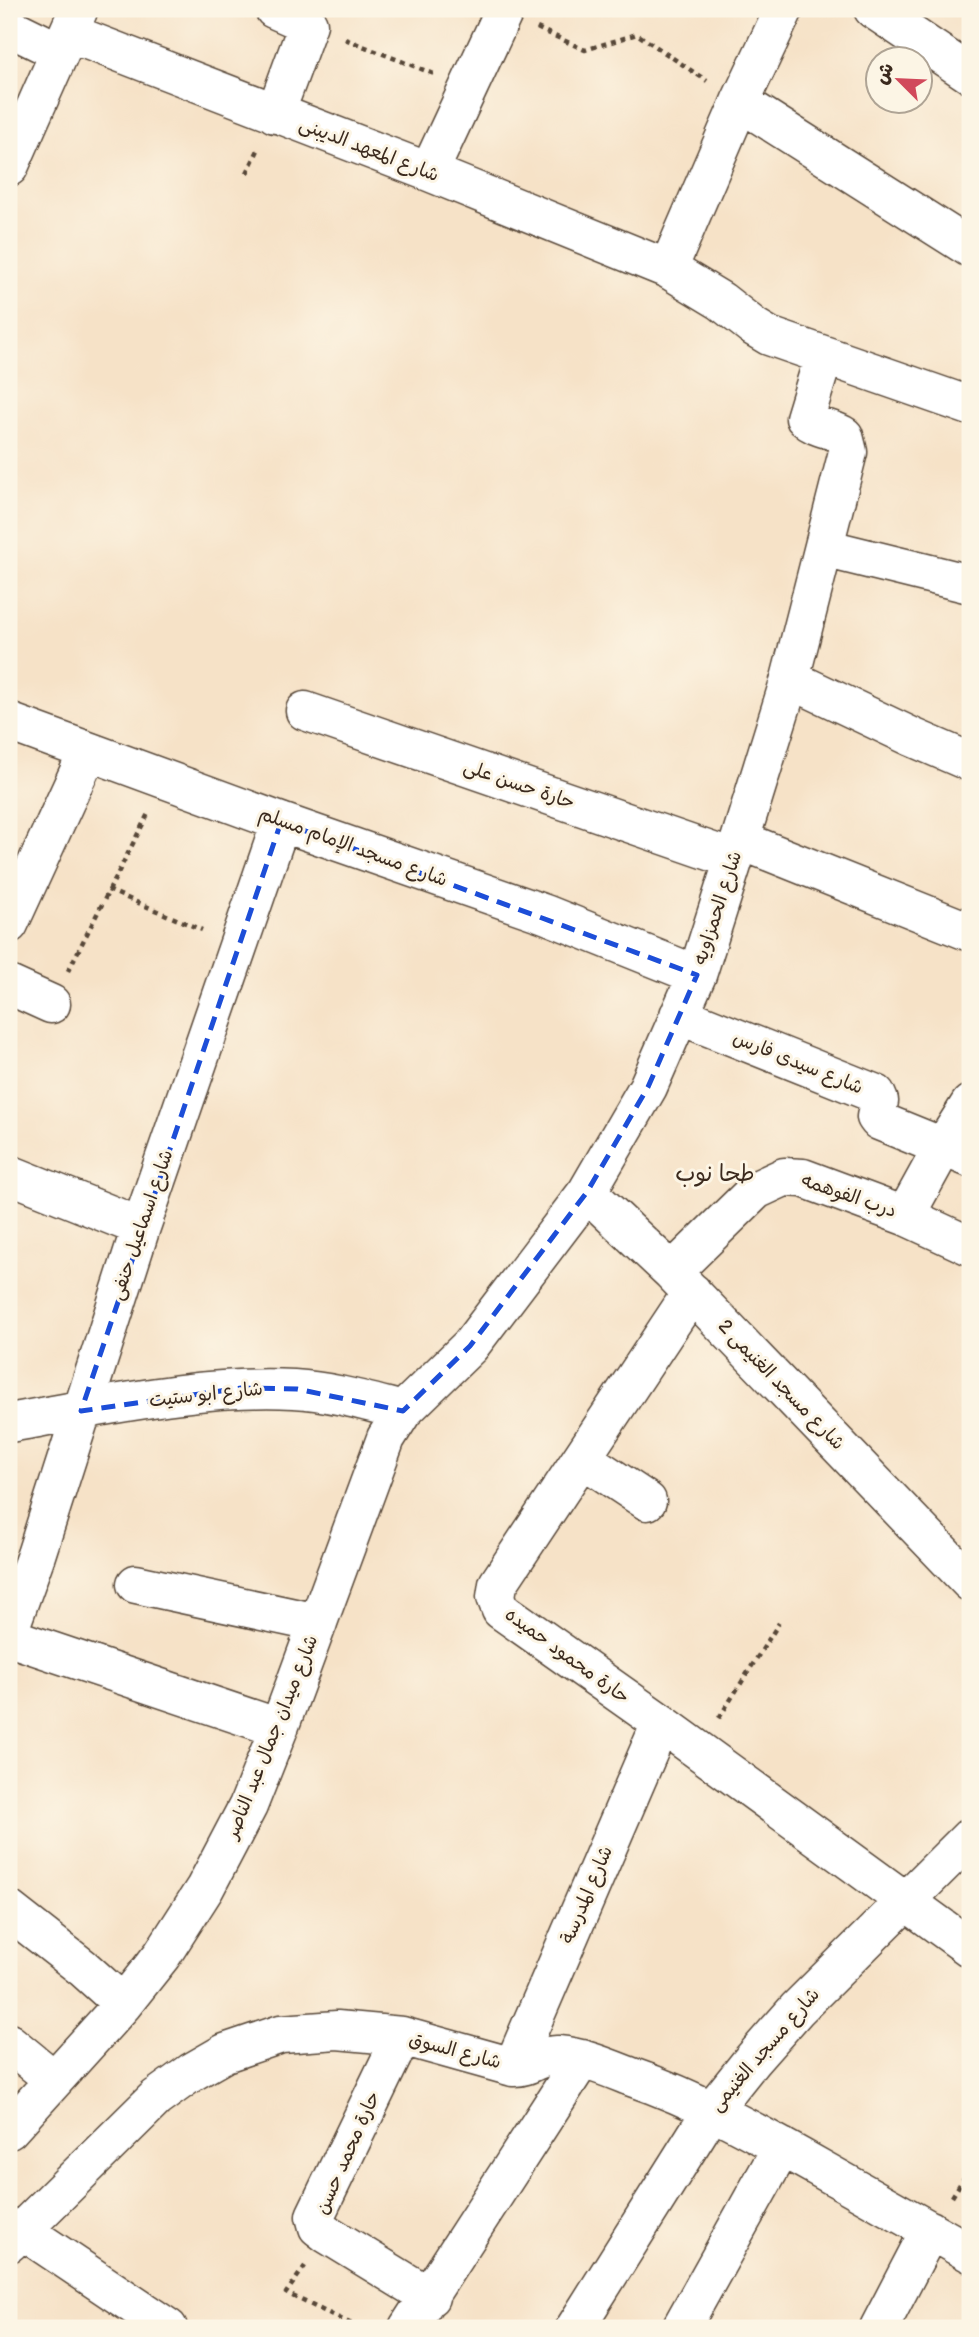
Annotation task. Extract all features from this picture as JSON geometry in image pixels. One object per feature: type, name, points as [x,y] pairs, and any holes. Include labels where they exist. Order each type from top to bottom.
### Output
[{"type":"street","points":[[274,9],[308,24],[275,114]]},
{"type":"street","points":[[668,269],[740,102],[784,9]]},
{"type":"street","points":[[873,9],[970,74]]},
{"type":"street","points":[[429,173],[504,11]]},
{"type":"street","name":"شارع المعهد الديبنى","points":[[9,27],[69,31],[668,269],[721,301],[761,332],[970,406]]},
{"type":"street","points":[[9,167],[69,31]]},
{"type":"street","points":[[740,102],[970,248]]},
{"type":"street","name":"شارع الحمزاويه","points":[[403,1411],[470,1346],[587,1192],[648,1087],[697,975],[790,679],[848,452],[845,436],[813,426],[805,418],[824,356]]},
{"type":"street","points":[[824,548],[970,584]]},
{"type":"street","points":[[790,679],[970,762]]},
{"type":"street","name":"حارة حسن على","points":[[305,711],[737,850],[970,932]]},
{"type":"street","name":"شارع مسجد الإمام مسلم","points":[[9,722],[281,822],[545,914],[697,975]]},
{"type":"street","points":[[9,924],[88,752]]},
{"type":"street","name":"شارع اسماعيل حنفى","points":[[9,1630],[36,1555],[141,1227],[281,822]]},
{"type":"street","points":[[9,985],[51,1004]]},
{"type":"street","name":"شارع سيدى فارس","points":[[679,1015],[876,1094],[879,1101],[876,1117],[878,1121],[957,1152]]},
{"type":"street","points":[[905,1216],[957,1152],[970,1104]]},
{"type":"street","points":[[9,1174],[141,1227]]},
{"type":"street","name":"درب الفوهمه","points":[[682,1282],[757,1190],[785,1177],[803,1178],[905,1216],[970,1246]]},
{"type":"street","name":"شارع مسجد الغنيمى 2","points":[[587,1192],[682,1282],[970,1582]]},
{"type":"street","name":"حارة محمود حميده","points":[[682,1282],[582,1458],[498,1584],[496,1597],[501,1610],[970,1948]]},
{"type":"street","name":"شارع ابو ستيت","points":[[9,1423],[187,1394],[241,1388],[297,1389],[350,1397],[403,1411]]},
{"type":"street","name":"شارع ميدان جمال عبد الناصر","points":[[9,2130],[123,2004],[162,1955],[205,1888],[248,1806],[386,1438],[403,1411]]},
{"type":"street","points":[[582,1458],[647,1501]]},
{"type":"street","points":[[136,1584],[318,1623]]},
{"type":"street","points":[[9,1637],[279,1728]]},
{"type":"street","name":"شارع المدرسة","points":[[513,2067],[661,1723]]},
{"type":"street","name":"شارع مسجد الغنيمى","points":[[575,2328],[712,2110],[751,2060],[797,2009],[970,1837]]},
{"type":"street","points":[[9,1910],[83,1968],[123,2004]]},
{"type":"street","name":"شارع السوق","points":[[15,2236],[156,2098],[192,2072],[225,2053],[281,2034],[337,2030],[402,2036],[513,2067],[531,2065],[547,2056],[582,2059],[665,2088],[782,2147],[970,2253]]},
{"type":"street","name":"حارة محمد حسن","points":[[402,2036],[315,2216],[318,2227],[327,2234],[430,2297]]},
{"type":"street","points":[[9,2043],[53,2079]]},
{"type":"street","points":[[408,2328],[582,2059]]},
{"type":"street","points":[[681,2328],[782,2147]]},
{"type":"street","points":[[879,2328],[930,2231]]},
{"type":"street","points":[[15,2236],[168,2328]]},
{"type":"path","points":[[504,11],[585,50],[637,34],[740,102]]},
{"type":"path","points":[[308,24],[469,87]]},
{"type":"path","points":[[51,1004],[166,779]]},
{"type":"path","points":[[108,890],[238,946]]},
{"type":"path","points":[[698,1751],[779,1623]]},
{"type":"path","points":[[327,2234],[286,2292],[360,2328]]},
{"type":"highlighted area","points":[[281,822],[697,975],[648,1087],[587,1192],[470,1346],[403,1411],[297,1389],[241,1388],[81,1411]]},
{"type":"district","name":"طحا نوب","points":[[715,1174]]}]
